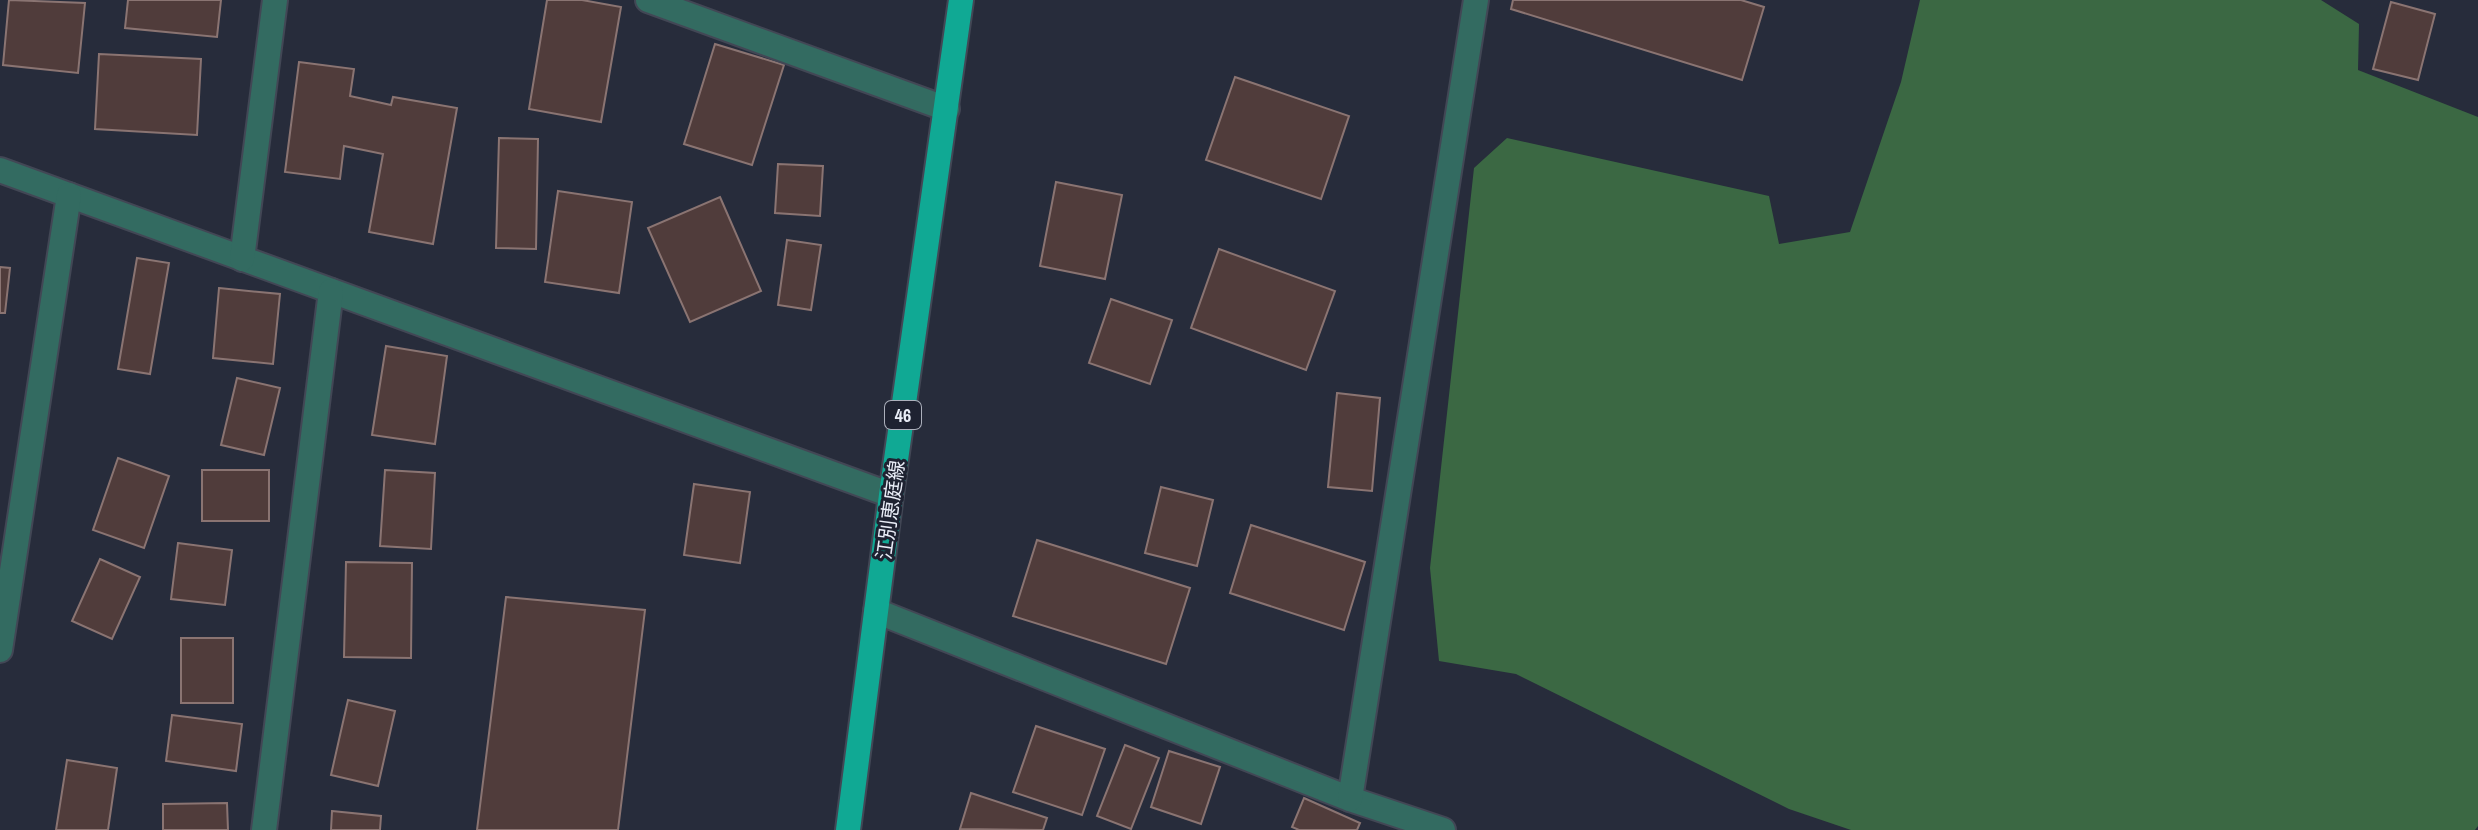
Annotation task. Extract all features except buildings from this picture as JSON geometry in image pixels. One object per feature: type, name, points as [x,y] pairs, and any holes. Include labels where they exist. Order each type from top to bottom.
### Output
[{"type":"main road","name":"江別恵庭線","points":[[848,830],[891,495],[961,0]]},
{"type":"street","points":[[242,259],[275,0]]},
{"type":"street","points":[[648,0],[947,109]]},
{"type":"street","points":[[1350,799],[1476,0]]},
{"type":"street","points":[[0,170],[891,495]]},
{"type":"street","points":[[0,650],[69,195]]},
{"type":"street","points":[[264,830],[331,291]]},
{"type":"street","points":[[876,611],[1350,799],[1443,830]]},
{"type":"green space","points":[[1920,0],[2321,0],[2359,24],[2358,70],[2478,117],[2478,826],[2475,830],[1851,830],[1789,809],[1516,674],[1439,661],[1430,568],[1474,168],[1507,138],[1769,196],[1779,244],[1850,232],[1901,82]]}]
